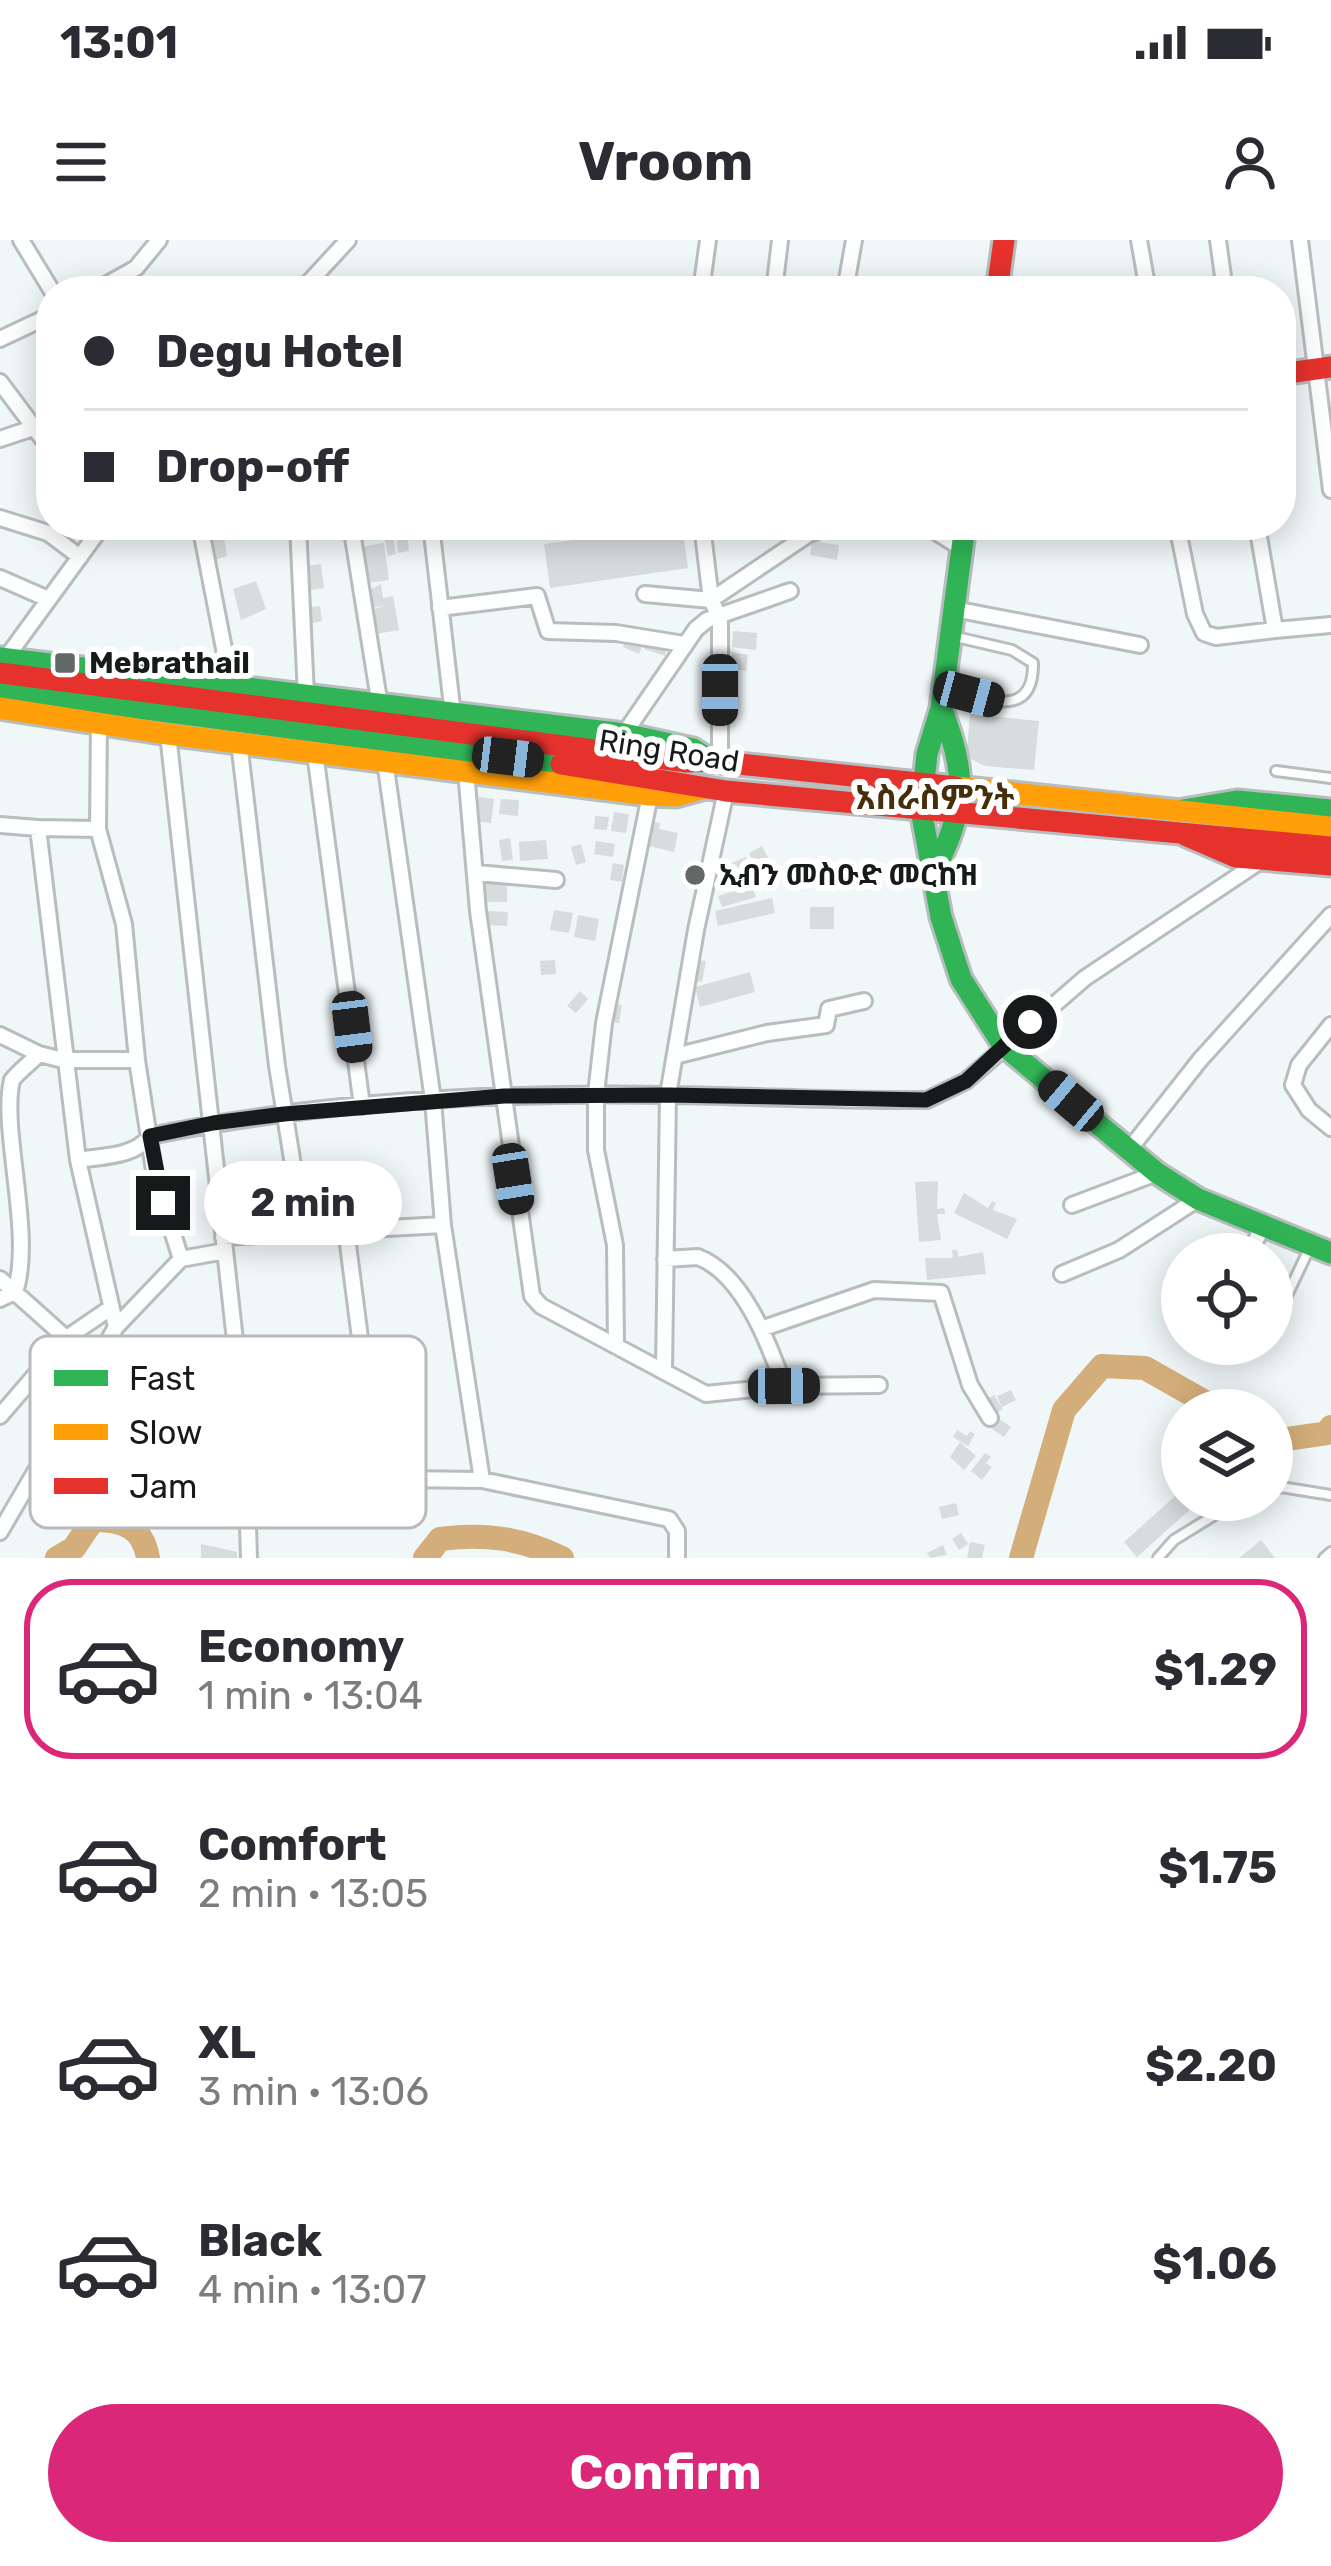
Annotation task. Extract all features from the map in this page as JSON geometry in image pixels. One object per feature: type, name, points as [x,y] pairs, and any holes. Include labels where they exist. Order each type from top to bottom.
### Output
[{"type":"main road","points":[[999,276],[1004,240]]},
{"type":"main road","points":[[964,540],[921,810],[941,917],[956,967],[1004,1045],[1157,1173],[1198,1199],[1321,1249]]},
{"type":"main road","points":[[3,657],[624,734],[693,748],[716,761]]},
{"type":"main road","name":"Ring Road","points":[[3,657],[687,762],[716,761],[1331,827]]},
{"type":"main road","name":"Ring Road","points":[[0,690],[551,762],[715,789],[1331,847]]},
{"type":"main road","points":[[935,869],[961,813],[964,789],[942,698]]},
{"type":"main road","points":[[0,707],[168,734],[650,796],[715,789]]},
{"type":"main road","points":[[1178,812],[1203,802],[1222,801],[1331,810]]},
{"type":"main road","points":[[1184,835],[1210,850],[1331,865]]},
{"type":"street","points":[[21,240],[43,276]]},
{"type":"street","points":[[122,276],[136,268],[159,240]]},
{"type":"street","points":[[315,276],[348,240]]},
{"type":"street","points":[[703,276],[708,240]]},
{"type":"street","points":[[776,276],[780,240]]},
{"type":"street","points":[[848,276],[854,240]]},
{"type":"street","points":[[1138,240],[1145,276]]},
{"type":"street","points":[[1218,240],[1223,276]]},
{"type":"street","points":[[1300,240],[1322,368],[1331,490]]},
{"type":"street","points":[[0,339],[36,322]]},
{"type":"street","points":[[0,382],[36,432]]},
{"type":"street","points":[[0,439],[33,428]]},
{"type":"street","points":[[0,518],[36,529]]},
{"type":"street","points":[[57,540],[80,557]]},
{"type":"street","points":[[3,657],[92,540]]},
{"type":"street","points":[[203,540],[231,685]]},
{"type":"street","points":[[298,540],[306,695]]},
{"type":"street","points":[[352,540],[380,706]]},
{"type":"street","points":[[433,540],[453,715]]},
{"type":"street","points":[[704,540],[711,600],[720,618],[716,761]]},
{"type":"street","points":[[645,594],[711,600],[800,540]]},
{"type":"street","points":[[949,540],[963,549]]},
{"type":"street","points":[[1180,540],[1204,633],[1216,637],[1331,625]]},
{"type":"street","points":[[1260,540],[1275,630]]},
{"type":"street","points":[[0,578],[48,599]]},
{"type":"street","points":[[624,734],[684,644],[707,620],[790,591]]},
{"type":"street","points":[[440,608],[537,596],[548,631],[616,633],[684,644]]},
{"type":"street","points":[[954,609],[1140,645]]},
{"type":"street","points":[[99,722],[98,830],[124,924],[137,1060],[155,1177],[181,1259]]},
{"type":"street","points":[[168,734],[233,1336]]},
{"type":"street","points":[[239,742],[284,1114],[304,1233]]},
{"type":"street","points":[[315,752],[362,1106]]},
{"type":"street","points":[[385,761],[433,1100],[442,1225],[482,1480]]},
{"type":"street","points":[[466,771],[478,911],[532,1296],[541,1306],[706,1394],[784,1386],[879,1385]]},
{"type":"street","points":[[664,1370],[668,1095],[715,789]]},
{"type":"street","points":[[616,1346],[615,1245],[596,1150],[596,1094],[604,1023],[650,796]]},
{"type":"street","points":[[0,825],[98,830]]},
{"type":"street","points":[[38,829],[78,1160],[116,1327]]},
{"type":"street","points":[[78,1160],[132,1150],[150,1136],[213,1123],[433,1100],[596,1094],[926,1100],[966,1081],[1085,978],[1262,860]]},
{"type":"street","points":[[477,873],[556,880]]},
{"type":"street","points":[[1129,1150],[1199,1060],[1329,922]]},
{"type":"street","points":[[675,1056],[786,1029],[821,1029],[830,1009],[864,1001]]},
{"type":"street","points":[[1331,1024],[1299,1065],[1293,1085],[1309,1110],[1331,1128]]},
{"type":"street","points":[[0,1034],[39,1054],[63,1060],[137,1060]]},
{"type":"street","points":[[0,1299],[15,1292],[22,1272],[1,1123],[11,1081],[39,1054]]},
{"type":"street","points":[[1072,1205],[1157,1173]]},
{"type":"street","points":[[1062,1274],[1119,1250],[1198,1199]]},
{"type":"street","points":[[111,1336],[181,1259],[224,1244],[346,1229],[442,1225]]},
{"type":"street","points":[[1260,1233],[1262,1228]]},
{"type":"street","points":[[346,1229],[359,1336]]},
{"type":"street","points":[[665,1259],[707,1260],[764,1328],[784,1386]]},
{"type":"street","points":[[0,1280],[67,1336]]},
{"type":"street","points":[[764,1328],[874,1290],[941,1294],[970,1385],[990,1418]]},
{"type":"street","points":[[69,1336],[109,1309]]},
{"type":"street","points":[[0,1416],[30,1381]]},
{"type":"street","points":[[426,1479],[482,1480],[669,1519],[677,1531],[677,1558]]},
{"type":"street","points":[[0,1532],[30,1481]]},
{"type":"street","points":[[248,1528],[249,1558]]},
{"type":"lane","points":[[942,698],[1010,703],[1022,697],[1033,680],[1033,663],[1023,655],[951,636]]},
{"type":"lane","points":[[1276,771],[1331,778]]},
{"type":"lane","points":[[1293,1294],[1321,1249]]},
{"type":"lane","points":[[1293,1489],[1331,1495]]},
{"type":"lane","points":[[1158,1558],[1174,1540],[1205,1521]]},
{"type":"lane","points":[[1324,1558],[1331,1552]]},
{"type":"building","points":[[207,540],[224,540],[227,556],[209,562]]},
{"type":"building","points":[[385,540],[394,540],[396,554],[388,556]]},
{"type":"building","points":[[397,540],[408,540],[409,551],[398,553]]},
{"type":"building","points":[[684,540],[688,568],[550,588],[544,544]]},
{"type":"building","points":[[812,541],[839,545],[837,560],[810,555]]},
{"type":"building","points":[[384,543],[389,580],[361,584],[361,547]]},
{"type":"building","points":[[321,564],[324,588],[304,591],[302,566]]},
{"type":"building","points":[[256,581],[266,609],[241,620],[233,589]]},
{"type":"building","points":[[381,584],[383,598],[393,596],[399,630],[376,634],[372,610],[386,605],[367,609],[363,593]]},
{"type":"building","points":[[320,606],[322,621],[307,624],[305,608]]},
{"type":"building","points":[[733,631],[757,633],[756,650],[732,647]]},
{"type":"building","points":[[627,635],[644,641],[639,654],[623,647]]},
{"type":"building","points":[[647,640],[667,646],[665,656],[644,649]]},
{"type":"building","points":[[732,652],[748,655],[746,671],[729,668]]},
{"type":"building","points":[[970,714],[1039,721],[1034,770],[985,766],[971,759],[967,750]]},
{"type":"building","points":[[479,797],[494,799],[491,823],[475,821]]},
{"type":"building","points":[[501,799],[519,800],[518,816],[499,814]]},
{"type":"building","points":[[614,812],[629,814],[626,833],[611,831]]},
{"type":"building","points":[[595,816],[609,817],[607,830],[594,829]]},
{"type":"building","points":[[650,821],[660,823],[659,829],[678,833],[674,852],[645,845]]},
{"type":"building","points":[[510,838],[513,860],[502,861],[499,840]]},
{"type":"building","points":[[546,840],[548,859],[520,861],[519,842]]},
{"type":"building","points":[[596,841],[615,844],[613,857],[594,854]]},
{"type":"building","points":[[581,844],[586,862],[576,865],[571,847]]},
{"type":"building","points":[[762,846],[768,858],[755,865],[749,853]]},
{"type":"building","points":[[746,857],[750,867],[728,877],[723,867]]},
{"type":"building","points":[[771,860],[776,872],[761,878],[756,866]]},
{"type":"building","points":[[613,863],[624,865],[622,882],[610,880]]},
{"type":"building","points":[[480,880],[507,880],[507,902],[480,902]]},
{"type":"building","points":[[752,886],[756,897],[722,907],[718,896]]},
{"type":"building","points":[[772,898],[775,913],[718,926],[715,911]]},
{"type":"building","points":[[810,907],[834,907],[834,929],[810,929]]},
{"type":"building","points":[[554,910],[573,913],[569,933],[550,930]]},
{"type":"building","points":[[487,911],[508,912],[507,926],[486,925]]},
{"type":"building","points":[[578,915],[599,919],[595,941],[574,937]]},
{"type":"building","points":[[555,960],[556,974],[541,975],[540,961]]},
{"type":"building","points":[[697,960],[706,961],[702,982],[694,981]]},
{"type":"building","points":[[750,972],[755,992],[700,1007],[695,987]]},
{"type":"building","points":[[580,991],[588,999],[576,1013],[567,1006]]},
{"type":"building","points":[[611,1004],[622,1005],[619,1023],[608,1022]]},
{"type":"building","points":[[938,1181],[937,1209],[944,1208],[945,1214],[937,1214],[941,1240],[919,1242],[915,1182]]},
{"type":"building","points":[[964,1193],[988,1208],[992,1201],[996,1203],[993,1210],[1017,1219],[1007,1239],[954,1213]]},
{"type":"building","points":[[952,1250],[957,1250],[958,1257],[983,1252],[986,1274],[927,1280],[925,1258],[953,1258]]},
{"type":"building","points":[[1011,1390],[1016,1400],[1002,1407],[997,1396]]},
{"type":"building","points":[[994,1395],[1003,1409],[992,1416],[983,1402]]},
{"type":"building","points":[[998,1418],[1011,1427],[1004,1437],[991,1428]]},
{"type":"building","points":[[957,1430],[967,1436],[970,1431],[975,1434],[968,1446],[953,1437]]},
{"type":"building","points":[[960,1442],[976,1456],[964,1470],[950,1457]]},
{"type":"building","points":[[985,1453],[992,1467],[982,1480],[971,1471]]},
{"type":"building","points":[[956,1503],[959,1515],[942,1519],[939,1507]]},
{"type":"building","points":[[1161,1509],[1161,1521],[1177,1521],[1137,1557],[1124,1542]]},
{"type":"building","points":[[961,1533],[968,1544],[959,1550],[952,1539]]},
{"type":"building","points":[[1261,1540],[1275,1558],[1239,1558]]},
{"type":"building","points":[[970,1542],[985,1545],[982,1558],[967,1558]]},
{"type":"building","points":[[201,1544],[237,1552],[237,1558],[201,1558]]},
{"type":"building","points":[[943,1545],[947,1555],[930,1558],[927,1553]]},
{"type":"waterway","points":[[1021,1558],[1064,1410],[1102,1366],[1145,1368],[1182,1389]]},
{"type":"waterway","points":[[1293,1438],[1327,1433],[1331,1427]]},
{"type":"waterway","points":[[57,1558],[74,1548],[88,1528]]},
{"type":"waterway","points":[[131,1528],[148,1558]]},
{"type":"waterway","points":[[425,1558],[440,1539],[472,1537],[517,1542],[562,1558]]},
{"type":"traffic: fast","points":[[963,540],[941,708],[927,754],[921,810],[941,917],[961,979],[1003,1045],[1157,1173],[1198,1199],[1331,1253]]},
{"type":"traffic: fast","points":[[0,658],[624,734],[693,749],[711,761]]},
{"type":"traffic: fast","points":[[0,690],[561,764]]},
{"type":"traffic: fast","points":[[935,869],[953,827],[960,790],[956,752],[941,708]]},
{"type":"traffic: fast","points":[[1183,810],[1237,801],[1331,810]]},
{"type":"traffic: slow","points":[[0,708],[650,795],[676,796],[705,788]]},
{"type":"traffic: slow","points":[[956,787],[1331,827]]},
{"type":"traffic: jam","points":[[999,276],[1004,240]]},
{"type":"traffic: jam","points":[[1296,372],[1331,367]]},
{"type":"traffic: jam","points":[[0,673],[687,762],[956,787]]},
{"type":"traffic: jam","points":[[561,764],[726,791],[1331,847]]},
{"type":"traffic: jam","points":[[1185,835],[1236,857],[1331,865]]},
{"type":"place","name":"Mebrathail","points":[[65,663]]},
{"type":"place","name":"ኢብን መስዑድ መርከዝ","points":[[695,875]]},
{"type":"district","name":"አስራስምንት","points":[[935,797]]},
{"type":"route","points":[[163,1203],[150,1136],[213,1123],[362,1106],[504,1096],[926,1100],[966,1081],[1030,1022]]}]
